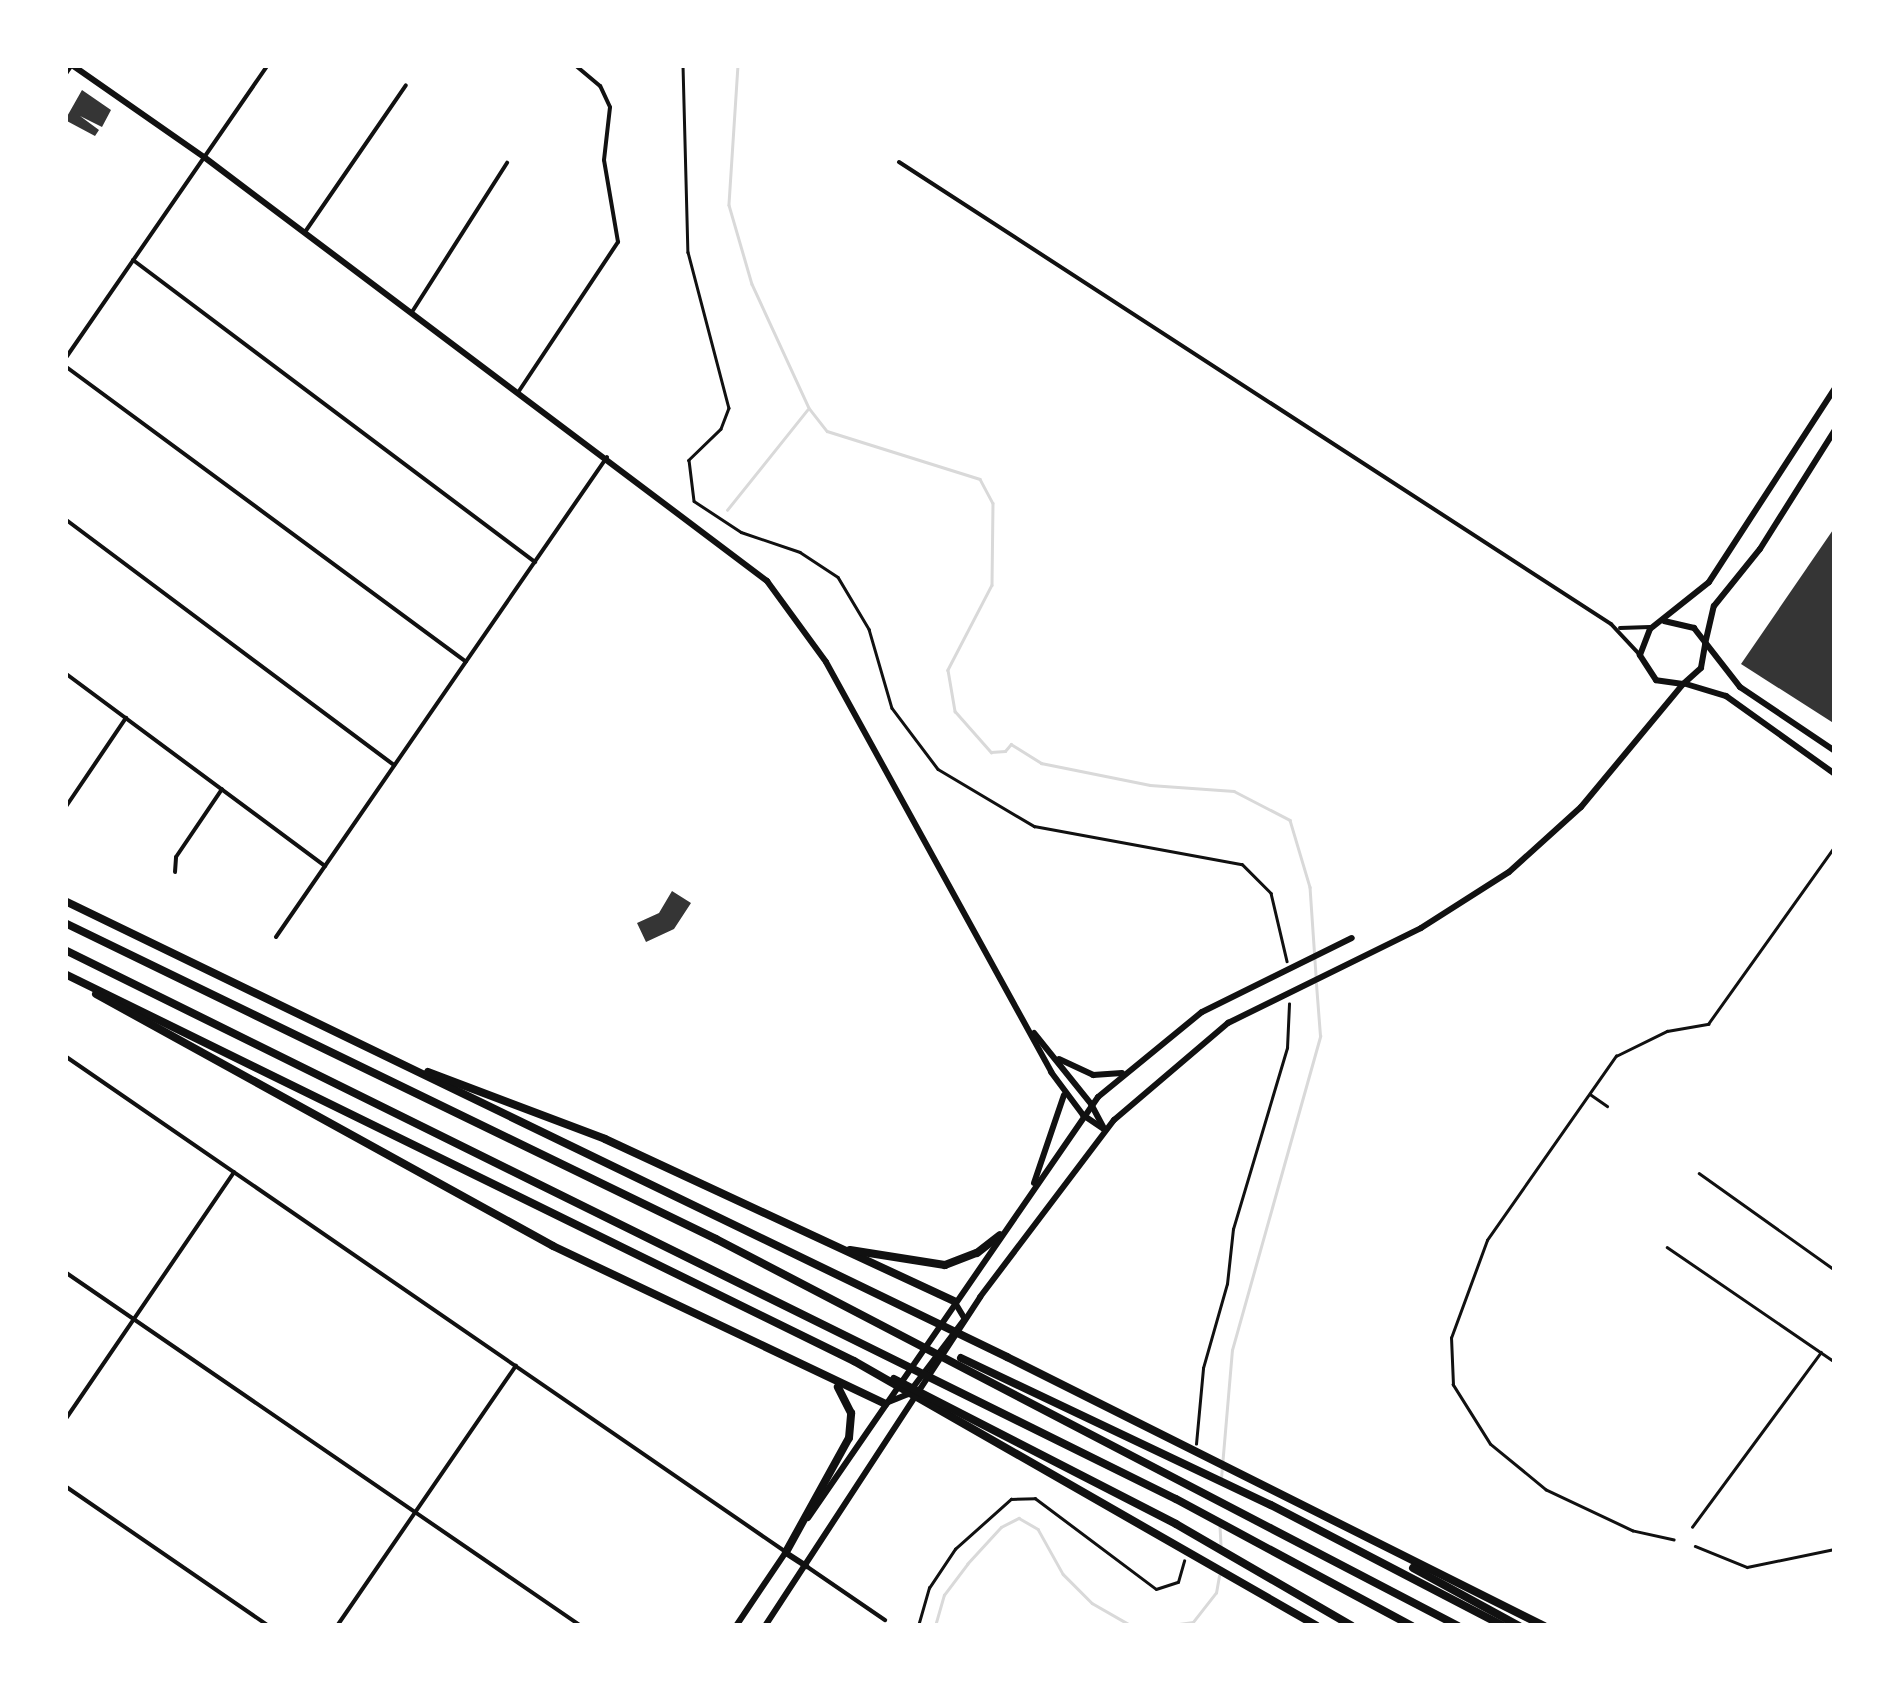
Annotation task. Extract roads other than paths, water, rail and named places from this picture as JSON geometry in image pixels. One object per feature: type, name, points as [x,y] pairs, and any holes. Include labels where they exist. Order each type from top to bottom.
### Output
[{"type":"highway","points":[[65,901],[1184,1446],[1544,1626]]},
{"type":"highway","points":[[65,924],[906,1335],[1182,1462],[1503,1626]]},
{"type":"highway","points":[[65,950],[1176,1499],[1412,1626]]},
{"type":"highway","points":[[65,976],[854,1360],[1176,1524],[1352,1626]]},
{"type":"highway","points":[[65,976],[553,1246],[837,1385],[885,1404]]},
{"type":"highway","points":[[400,1062],[605,1139],[954,1301]]},
{"type":"highway","points":[[822,1242],[882,1259],[944,1265],[977,1253],[1000,1235]]},
{"type":"highway","points":[[906,1335],[1458,1626]]},
{"type":"highway","points":[[854,1360],[1316,1626]]},
{"type":"highway","points":[[786,1552],[849,1438],[850,1408],[837,1385]]},
{"type":"highway","points":[[1352,1533],[1519,1626]]},
{"type":"main road","points":[[72,65],[204,156],[739,556],[806,629],[1064,1094],[1083,1115],[1105,1130]]},
{"type":"main road","points":[[1835,388],[1709,582],[1657,624],[1640,658],[1656,680],[1726,696],[1835,774]]},
{"type":"main road","points":[[885,1404],[908,1394],[1105,1130],[1198,1044],[1272,999],[1451,911],[1509,872],[1581,807],[1684,684],[1702,668],[1718,601],[1760,549],[1835,430]]},
{"type":"main road","points":[[1657,624],[1686,624],[1740,687],[1835,751]]},
{"type":"main road","points":[[736,1626],[1091,1104],[1181,1025],[1272,974],[1352,938]]},
{"type":"main road","points":[[1027,1024],[1091,1104],[1105,1130]]},
{"type":"main road","points":[[1054,1056],[1093,1075],[1122,1073]]},
{"type":"main road","points":[[1034,1183],[1064,1094]]},
{"type":"main road","points":[[954,1301],[965,1319]]},
{"type":"main road","points":[[765,1626],[917,1399],[965,1319]]},
{"type":"main road","points":[[786,1552],[806,1566]]},
{"type":"street","points":[[65,75],[72,65]]},
{"type":"street","points":[[268,65],[65,362],[466,662]]},
{"type":"street","points":[[519,391],[618,242],[604,160],[610,107],[600,86],[575,65]]},
{"type":"street","points":[[305,232],[406,85]]},
{"type":"street","points":[[899,162],[1611,624],[1640,658]]},
{"type":"street","points":[[412,312],[507,163]]},
{"type":"street","points":[[133,260],[536,562]]},
{"type":"street","points":[[276,937],[608,457]]},
{"type":"street","points":[[65,520],[394,765]]},
{"type":"street","points":[[1611,624],[1634,630],[1657,624]]},
{"type":"street","points":[[65,673],[325,866]]},
{"type":"street","points":[[65,808],[126,718]]},
{"type":"street","points":[[175,872],[176,858],[222,789]]},
{"type":"street","points":[[65,1056],[786,1552]]},
{"type":"street","points":[[65,1420],[234,1172]]},
{"type":"street","points":[[65,1272],[581,1626]]},
{"type":"street","points":[[336,1626],[516,1366]]},
{"type":"street","points":[[65,1486],[270,1626]]},
{"type":"street","points":[[806,1566],[885,1620]]},
{"type":"lane","points":[[1674,1540],[1633,1531],[1546,1490],[1490,1444],[1467,1417],[1453,1384],[1452,1338],[1487,1240],[1616,1056],[1668,1031],[1708,1024],[1835,846]]},
{"type":"lane","points":[[1588,1093],[1607,1106]]},
{"type":"lane","points":[[1699,1173],[1835,1270]]},
{"type":"lane","points":[[1666,1247],[1834,1360]]},
{"type":"lane","points":[[1692,1526],[1821,1352]]},
{"type":"lane","points":[[1694,1546],[1747,1567],[1835,1549]]},
{"type":"waterway","points":[[738,65],[729,205],[752,284],[809,408],[827,431],[980,479],[993,503],[992,585],[948,670],[955,711],[991,752],[1005,751],[1011,744],[1041,763],[1150,785],[1234,791],[1290,820],[1310,887],[1316,976]]},
{"type":"waterway","points":[[727,510],[807,410]]},
{"type":"waterway","points":[[1221,1478],[1232,1350],[1320,1036],[1316,984]]},
{"type":"waterway","points":[[935,1626],[944,1595],[967,1564],[1001,1527],[1019,1518],[1038,1529],[1063,1574],[1092,1603],[1132,1626]]},
{"type":"waterway","points":[[1220,1526],[1221,1548]]},
{"type":"waterway","points":[[1165,1626],[1193,1622],[1216,1593],[1219,1576]]}]
